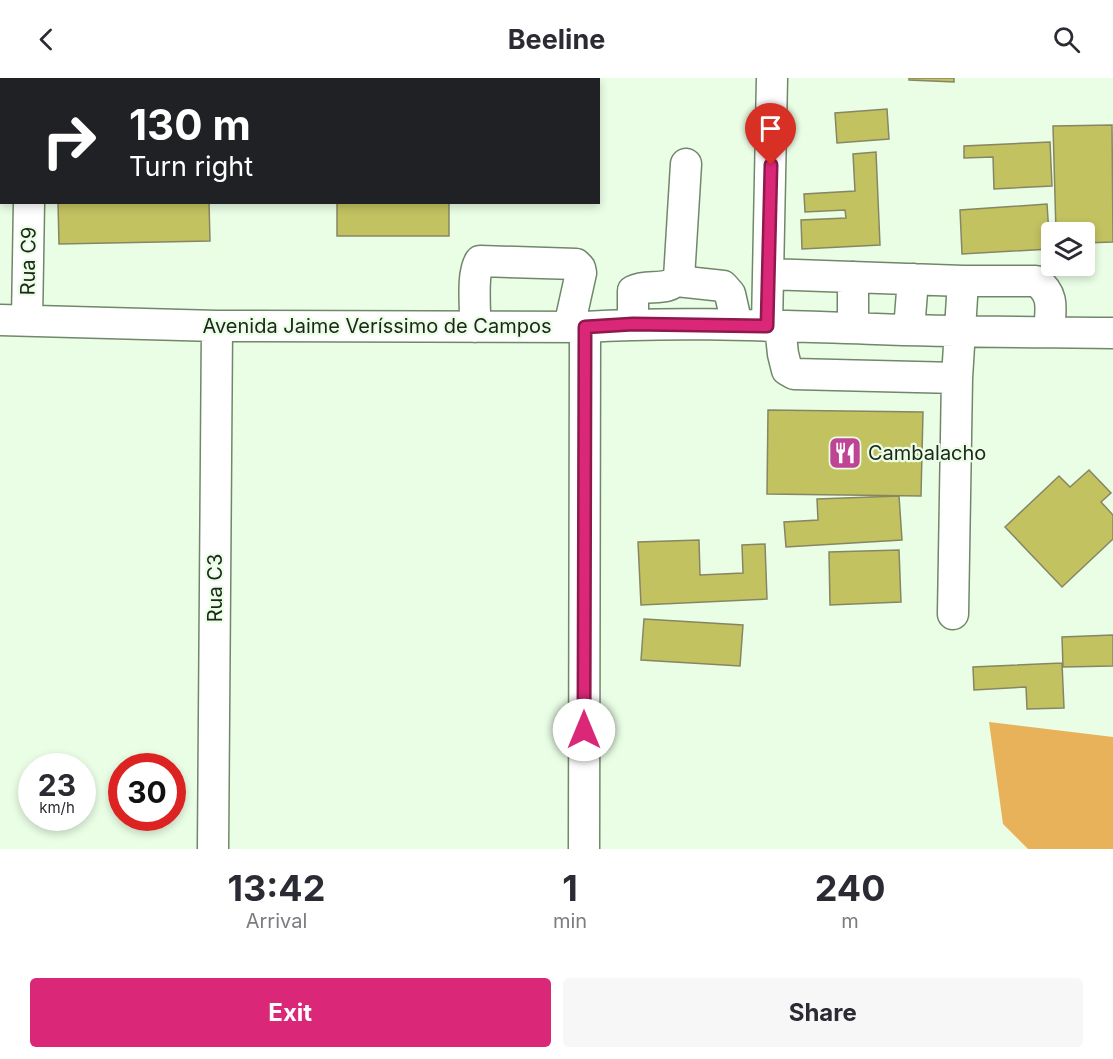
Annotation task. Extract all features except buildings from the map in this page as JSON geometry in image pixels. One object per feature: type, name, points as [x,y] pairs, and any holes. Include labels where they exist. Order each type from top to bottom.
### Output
[{"type":"street","points":[[772,78],[768,274],[774,326],[787,370],[794,374],[957,378]]},
{"type":"street","points":[[677,281],[681,267],[686,164]]},
{"type":"street","name":"Rua C9","points":[[14,320],[29,204]]},
{"type":"street","points":[[476,327],[476,275],[477,264],[480,261],[576,264],[580,268],[577,327],[584,849]]},
{"type":"street","points":[[768,274],[963,281],[1036,281],[1046,288],[1051,300],[1049,332]]},
{"type":"street","points":[[853,277],[853,328]]},
{"type":"street","points":[[909,330],[913,279]]},
{"type":"street","points":[[633,324],[633,291],[641,286],[663,288],[677,281],[723,286],[730,294],[737,325]]},
{"type":"street","points":[[953,614],[958,332],[963,281]]},
{"type":"street","name":"Avenida Jaime Veríssimo de Campos","points":[[14,320],[217,326],[577,327],[633,324],[958,332],[1113,333]]},
{"type":"street","name":"Rua C3","points":[[213,849],[217,326]]},
{"type":"shaded area","points":[[989,722],[1113,737],[1113,849],[1028,849],[1003,824]]},
{"type":"place","name":"Cambalacho","points":[[845,453]]},
{"type":"route","points":[[584,730],[585,327],[633,324],[767,326],[771,165]]}]
